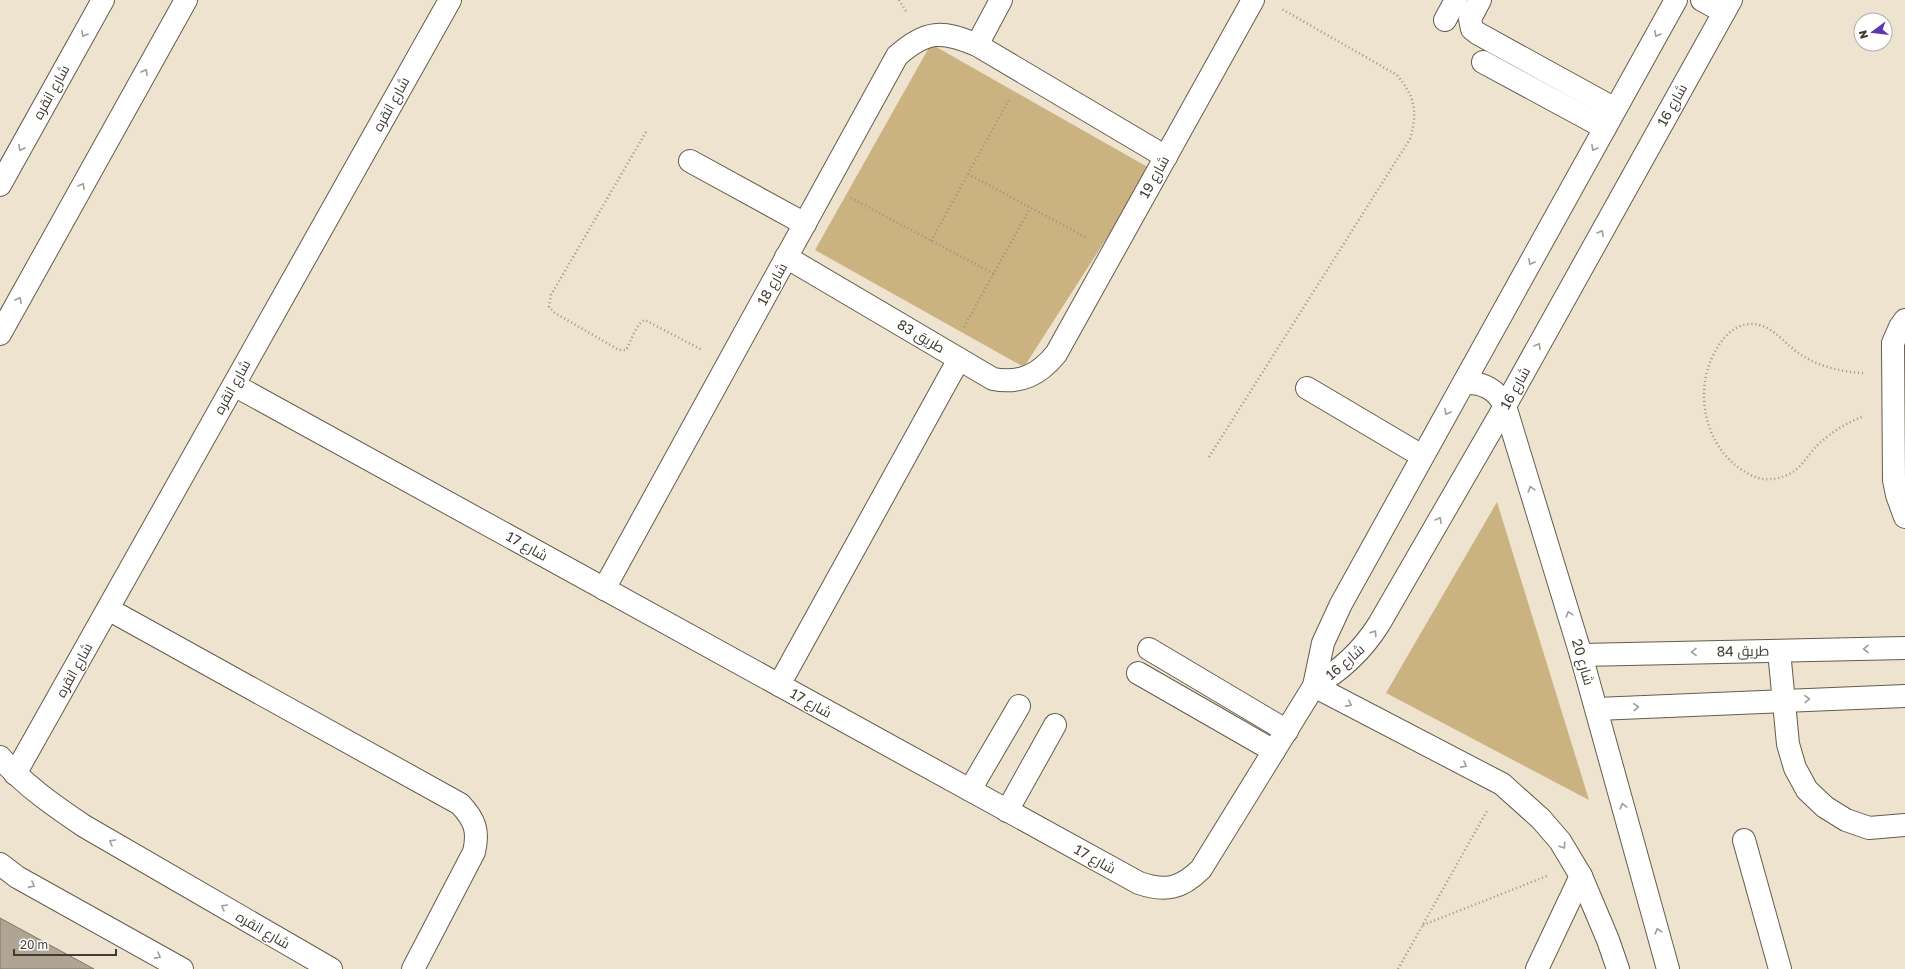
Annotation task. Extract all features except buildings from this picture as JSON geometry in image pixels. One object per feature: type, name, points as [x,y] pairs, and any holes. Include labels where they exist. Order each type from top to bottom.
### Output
[{"type":"street","name":"شارع انقره","points":[[0,185],[103,0]]},
{"type":"street","points":[[0,334],[186,0]]},
{"type":"street","name":"شارع انقره","points":[[15,774],[450,0]]},
{"type":"street","points":[[977,45],[1002,0]]},
{"type":"street","points":[[1445,20],[1456,0]]},
{"type":"street","points":[[1480,0],[1470,19],[1472,29],[1610,118]]},
{"type":"street","name":"شارع 16","points":[[1314,686],[1323,643],[1332,622],[1422,456],[1676,0]]},
{"type":"street","points":[[1702,0],[1728,6]]},
{"type":"street","name":"شارع 19","points":[[1056,354],[1166,157],[1263,2]]},
{"type":"street","name":"شارع 16","points":[[1314,686],[1334,675],[1367,644],[1505,406],[1728,6]]},
{"type":"street","name":"شارع 18","points":[[604,589],[897,56],[908,46],[938,33],[957,36],[977,45],[1166,157]]},
{"type":"street","points":[[1483,62],[1610,118]]},
{"type":"street","points":[[690,161],[805,224]]},
{"type":"street","name":"طريق 83","points":[[786,257],[993,379],[1011,381],[1029,377],[1040,371],[1056,354]]},
{"type":"street","points":[[1905,320],[1893,343],[1894,480],[1896,495],[1905,517]]},
{"type":"street","points":[[779,685],[954,356]]},
{"type":"street","name":"شارع 20","points":[[1464,383],[1474,382],[1494,390],[1505,406],[1597,709],[1668,969]]},
{"type":"street","name":"شارع 17","points":[[234,385],[1007,811],[1139,883],[1152,888],[1165,889],[1179,885],[1191,879],[1201,869],[1314,686]]},
{"type":"street","points":[[1307,388],[1422,456]]},
{"type":"street","points":[[108,609],[460,804],[469,814],[475,825],[477,838],[474,852],[413,969]]},
{"type":"street","name":"طريق 84","points":[[1581,655],[1905,648]]},
{"type":"street","points":[[1149,649],[1287,731]]},
{"type":"street","points":[[1778,651],[1788,744],[1795,768],[1807,790],[1825,808],[1846,820],[1869,828],[1905,826]]},
{"type":"street","points":[[1138,673],[1274,751]]},
{"type":"street","points":[[1314,686],[1502,784],[1541,819],[1560,841],[1578,870],[1606,934],[1618,969]]},
{"type":"street","points":[[1597,709],[1905,696]]},
{"type":"street","points":[[970,790],[1019,706]]},
{"type":"street","points":[[1007,811],[1055,725]]},
{"type":"street","name":"شارع انقره","points":[[0,757],[15,774],[47,801],[84,826],[331,969]]},
{"type":"street","points":[[1744,840],[1780,969]]},
{"type":"street","points":[[0,864],[17,877],[182,969]]},
{"type":"street","points":[[1537,969],[1578,870]]},
{"type":"path","points":[[1209,457],[1410,139],[1415,122],[1414,105],[1408,88],[1397,75],[1263,2]]},
{"type":"path","points":[[931,241],[1024,73]]},
{"type":"path","points":[[646,132],[551,295],[549,307],[554,313],[619,350],[626,350],[642,321],[645,320],[728,364]]},
{"type":"path","points":[[968,174],[1113,252]]},
{"type":"path","points":[[826,185],[994,274]]},
{"type":"path","points":[[954,356],[994,274],[1030,208]]},
{"type":"path","points":[[1893,371],[1856,373],[1825,366],[1802,356],[1765,326],[1751,324],[1736,327],[1725,336],[1715,351],[1707,368],[1704,386],[1704,405],[1714,440],[1725,455],[1738,468],[1754,477],[1769,479],[1785,476],[1798,468],[1821,441],[1837,429],[1873,413],[1894,410]]},
{"type":"path","points":[[1398,969],[1502,784]]},
{"type":"path","points":[[1423,925],[1578,870]]},
{"type":"shaded area","points":[[931,44],[1151,169],[1024,367],[815,250]]},
{"type":"shaded area","points":[[1497,502],[1589,800],[1386,693]]}]
